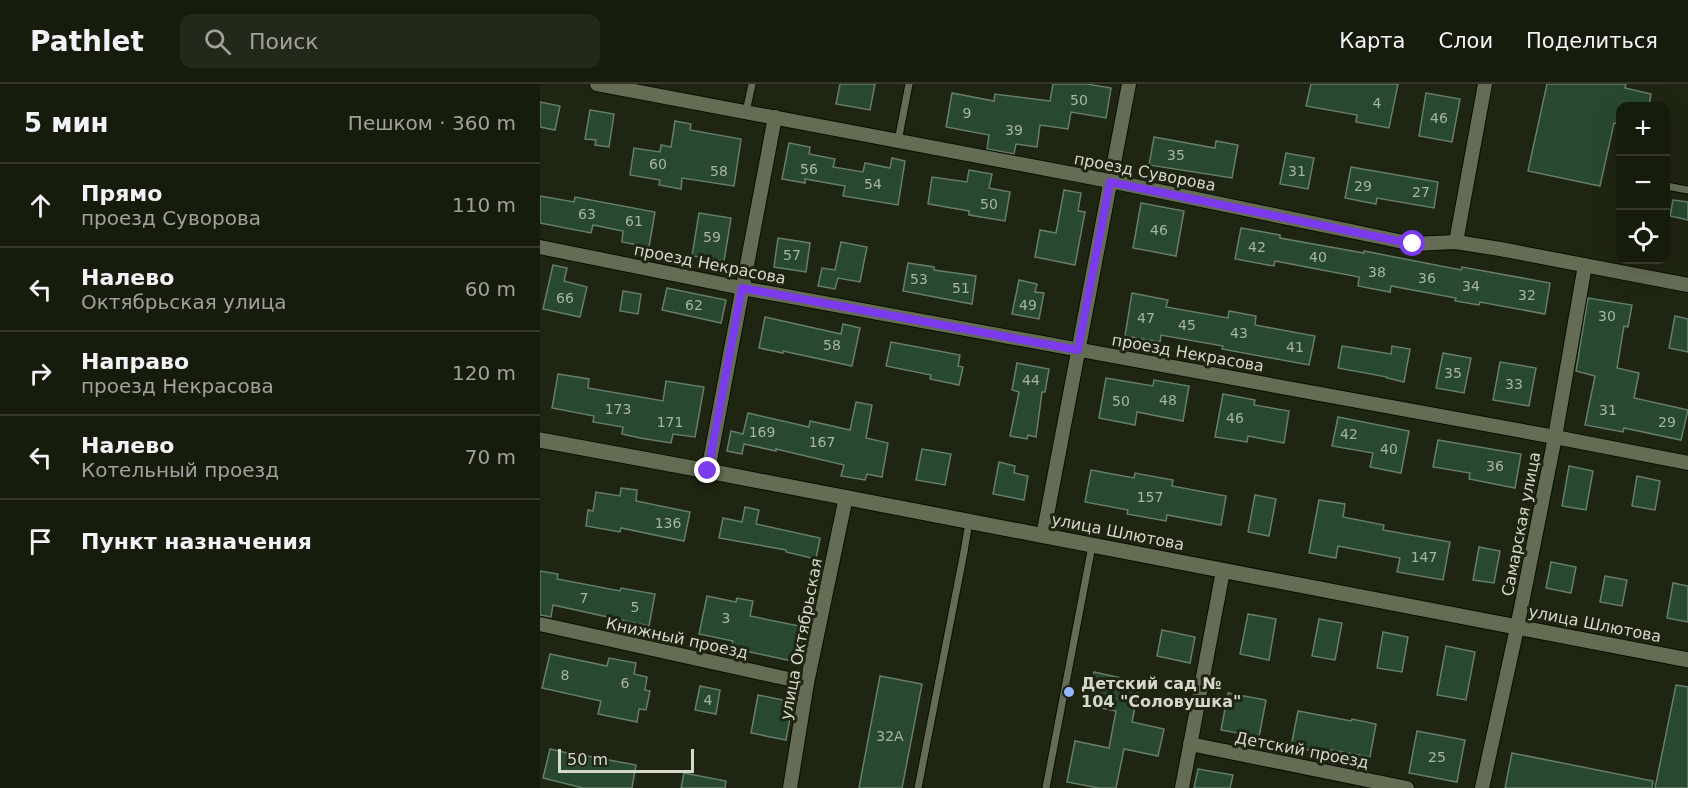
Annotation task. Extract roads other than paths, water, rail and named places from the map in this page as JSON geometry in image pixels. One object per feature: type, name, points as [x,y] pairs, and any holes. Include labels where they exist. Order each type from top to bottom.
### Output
[{"type":"main road","name":"улица Шлютова","points":[[540,440],[1688,660]]},
{"type":"street","name":"проезд Суворова","points":[[597,84],[629,87],[1413,244],[1456,242],[1688,285]]},
{"type":"street","points":[[1043,536],[1129,84]]},
{"type":"street","points":[[1456,242],[1485,84]]},
{"type":"street","points":[[708,471],[775,117]]},
{"type":"street","name":"проезд Некрасова","points":[[540,247],[742,288],[1688,463]]},
{"type":"street","name":"Самарская улица","points":[[1482,788],[1555,437],[1585,265]]},
{"type":"street","name":"улица Октябрьская","points":[[790,788],[807,683],[846,497]]},
{"type":"street","points":[[1182,788],[1224,571]]},
{"type":"street","name":"Книжный проезд","points":[[540,624],[807,683]]},
{"type":"street","name":"Детский проезд","points":[[1190,744],[1407,788]]},
{"type":"lane","points":[[746,112],[752,84]]},
{"type":"lane","points":[[898,141],[909,84]]},
{"type":"lane","points":[[1670,187],[1688,190]]},
{"type":"lane","points":[[918,788],[969,522]]},
{"type":"lane","points":[[1046,788],[1092,546]]},
{"type":"place","name":"Детский сад № 104 \"Соловушка\"","points":[[1069,692]]}]
